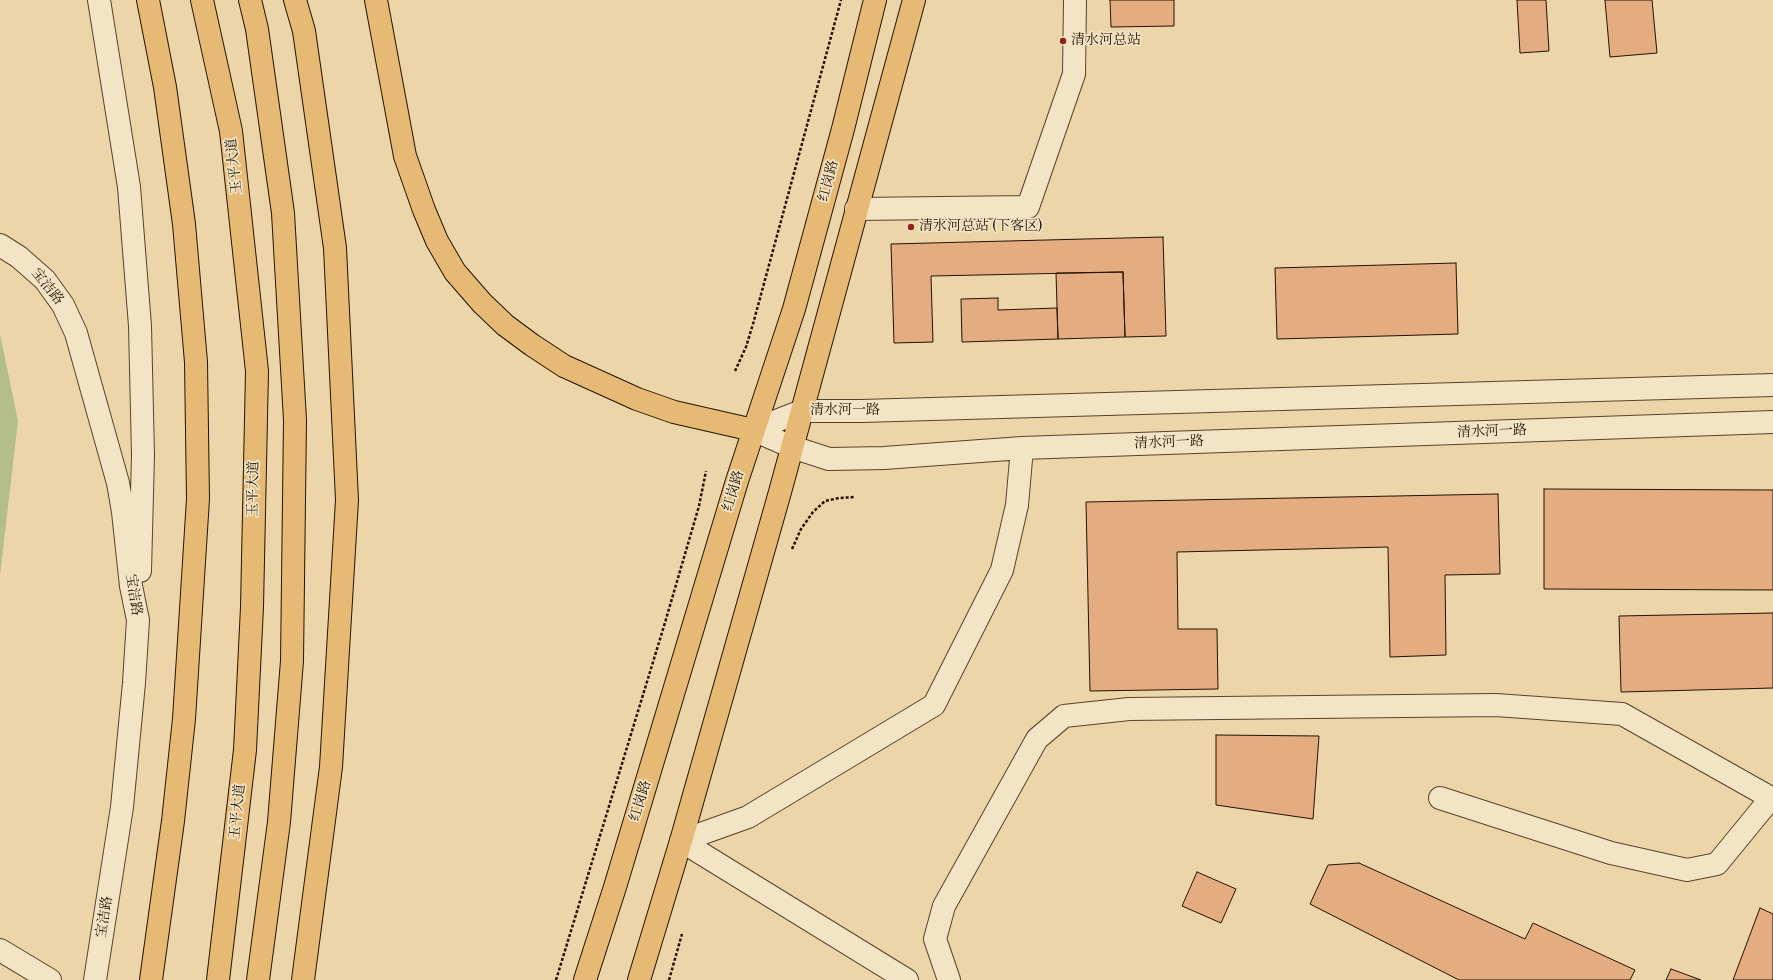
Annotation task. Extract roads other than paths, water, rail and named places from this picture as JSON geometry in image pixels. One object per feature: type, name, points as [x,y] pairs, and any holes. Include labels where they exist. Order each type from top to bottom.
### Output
[{"type":"main road","points":[[148,0],[165,87],[184,224],[196,362],[198,484],[194,574],[184,719],[173,821],[151,980]]},
{"type":"main road","name":"玉平大道","points":[[202,0],[231,131],[256,371],[252,607],[245,742],[218,980]]},
{"type":"main road","points":[[250,0],[257,29],[283,212],[295,420],[292,661],[280,822],[258,980]]},
{"type":"main road","points":[[295,0],[304,31],[335,248],[347,500],[331,767],[302,980]]},
{"type":"main road","points":[[376,0],[396,115],[405,156],[424,210],[437,241],[455,272],[478,298],[511,329],[564,366],[637,399],[674,412],[754,430]]},
{"type":"main road","name":"红岗路","points":[[585,980],[615,887],[754,430],[794,309],[841,137],[875,0]]},
{"type":"main road","points":[[639,980],[681,841],[802,411],[914,0]]},
{"type":"street","points":[[99,0],[129,187],[140,326],[144,455],[138,620]]},
{"type":"street","points":[[856,209],[1028,207],[1074,74],[1075,0]]},
{"type":"street","name":"宝洁路","points":[[0,245],[19,257],[45,280],[62,305],[76,333],[118,483],[123,512],[131,586],[138,620],[134,683],[122,807],[95,980]]},
{"type":"street","name":"清水河一路","points":[[754,430],[802,411],[869,411],[1773,386]]},
{"type":"street","name":"清水河一路","points":[[754,430],[792,446],[829,459],[884,458],[1022,448],[1773,422]]},
{"type":"street","points":[[681,841],[748,817],[934,705],[1002,570],[1017,505],[1022,448]]},
{"type":"street","points":[[949,980],[935,939],[944,906],[1037,739],[1064,716],[1129,709],[1496,705],[1622,714],[1772,799],[1717,864],[1687,870],[1611,853],[1440,798]]},
{"type":"street","points":[[681,841],[907,980]]},
{"type":"street","points":[[0,950],[50,980]]},
{"type":"place","name":"清水河总站","points":[[1063,41]]},
{"type":"place","name":"清水河总站 (下客区)","points":[[911,227]]}]
